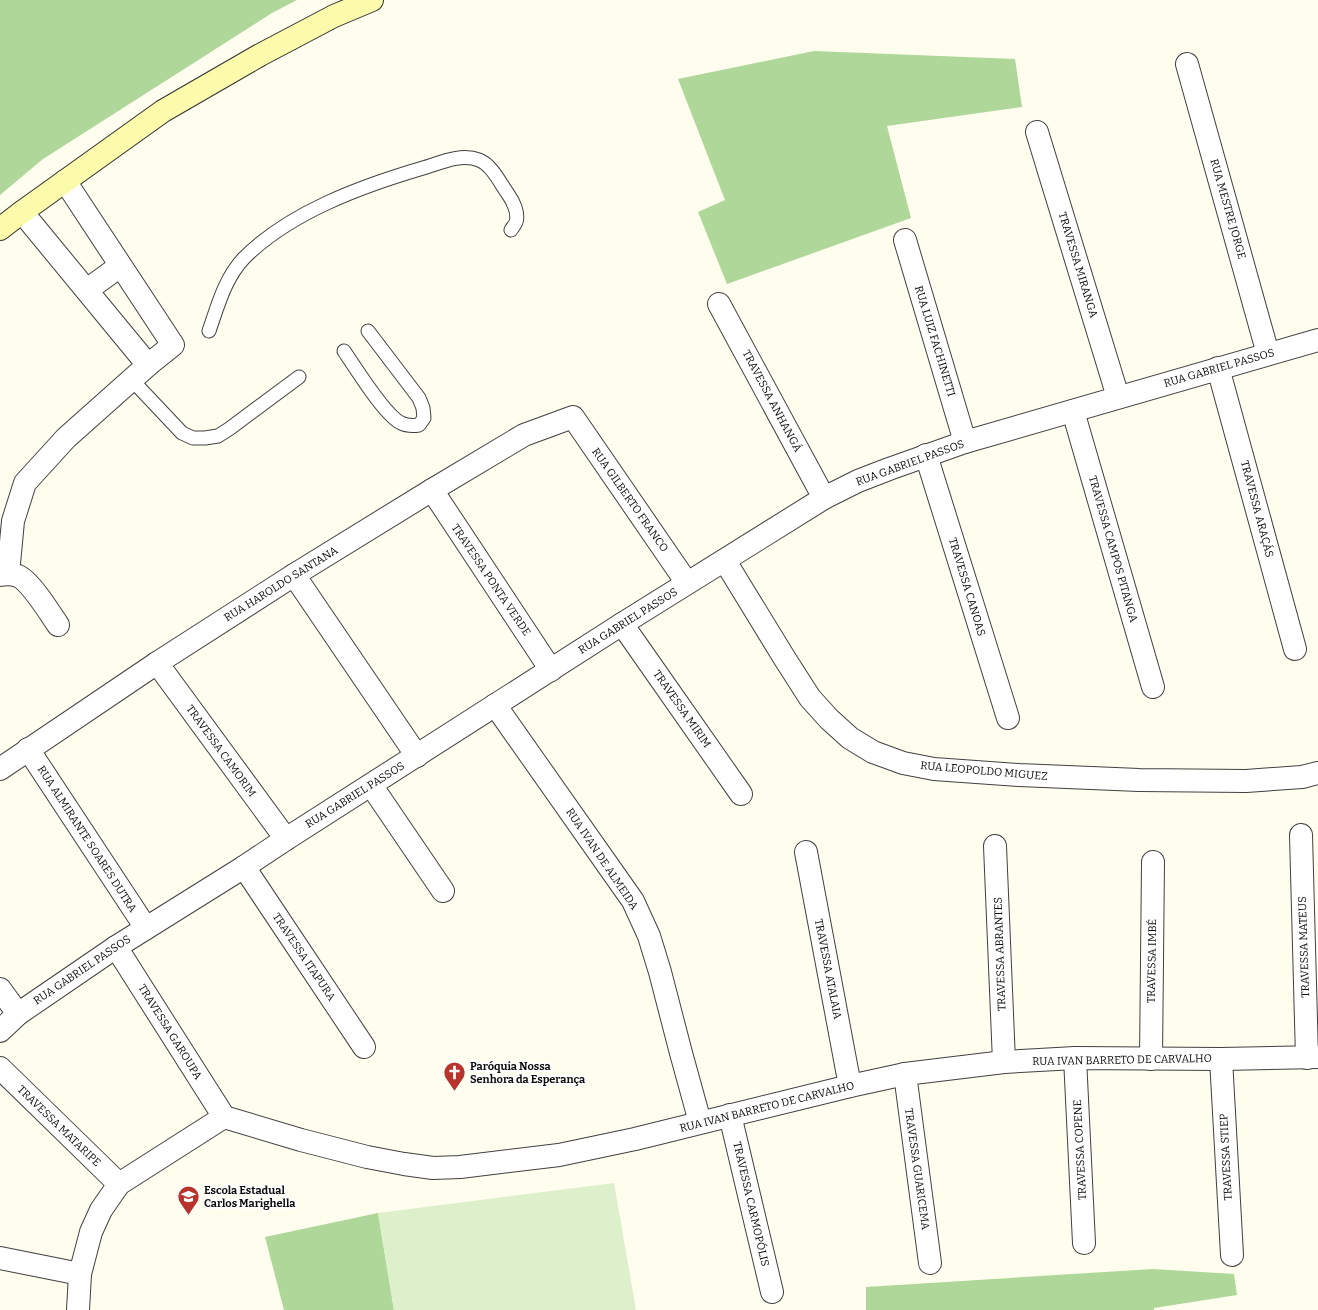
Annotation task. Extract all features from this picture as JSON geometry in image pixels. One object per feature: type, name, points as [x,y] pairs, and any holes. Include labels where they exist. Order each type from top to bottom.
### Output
[{"type":"street","points":[[0,229],[163,111],[260,55],[334,16],[372,0]]},
{"type":"street","name":"RUA MESTRE JORGE","points":[[1187,64],[1268,354]]},
{"type":"street","name":"TRAVESSA MIRANGA","points":[[1038,132],[1118,398]]},
{"type":"street","points":[[58,625],[29,584],[20,576],[4,574],[14,521],[25,482],[66,438],[148,365],[174,345],[120,266],[65,181]]},
{"type":"street","points":[[22,212],[148,365]]},
{"type":"street","name":"RUA LUIZ FACHINETTI","points":[[905,240],[965,442]]},
{"type":"street","points":[[87,290],[120,266]]},
{"type":"street","name":"TRAVESSA ANHANGÁ","points":[[719,304],[824,498]]},
{"type":"street","name":"RUA GABRIEL PASSOS","points":[[0,1031],[18,1014],[116,947],[244,867],[622,624],[824,498],[858,481],[965,442],[1318,340]]},
{"type":"street","name":"TRAVESSA ARAÇÁS","points":[[1218,368],[1295,649]]},
{"type":"street","name":"TRAVESSA CAMPOS PITANGA","points":[[1073,411],[1153,687]]},
{"type":"street","name":"RUA HAROLDO SANTANA","points":[[0,769],[157,663],[294,575],[432,490],[524,435],[573,417]]},
{"type":"street","name":"RUA GILBERTO FRANCO","points":[[573,417],[687,584]]},
{"type":"street","name":"TRAVESSA CANOAS","points":[[926,456],[1008,718]]},
{"type":"street","name":"TRAVESSA PONTA VERDE","points":[[432,490],[551,670]]},
{"type":"street","name":"RUA LEOPOLDO MIGUEZ","points":[[725,561],[810,698],[829,719],[850,738],[873,752],[903,763],[934,769],[1019,775],[1139,780],[1246,781],[1302,777],[1318,773]]},
{"type":"street","points":[[294,575],[417,756]]},
{"type":"street","name":"TRAVESSA MIRIM","points":[[622,624],[741,794]]},
{"type":"street","name":"TRAVESSA CAMORIM","points":[[157,663],[286,839]]},
{"type":"street","name":"RUA IVAN DE ALMEIDA","points":[[495,705],[633,901],[649,936],[660,972],[700,1122]]},
{"type":"street","name":"RUA ALMIRANTE SOARES DUTRA","points":[[28,749],[146,928]]},
{"type":"street","points":[[371,785],[442,891]]},
{"type":"street","name":"TRAVESSA MATEUS","points":[[1301,835],[1313,1058]]},
{"type":"street","name":"TRAVESSA ABRANTES","points":[[995,846],[1004,1062]]},
{"type":"street","name":"TRAVESSA ATALAIA","points":[[806,852],[850,1086]]},
{"type":"street","name":"TRAVESSA IMBÉ","points":[[1151,1059],[1153,862]]},
{"type":"street","name":"TRAVESSA ITAPURA","points":[[244,867],[364,1047]]},
{"type":"street","name":"TRAVESSA GAROUPA","points":[[116,947],[224,1117]]},
{"type":"street","points":[[0,989],[18,1014]]},
{"type":"street","name":"RUA IVAN BARRETO DE CARVALHO","points":[[224,1117],[301,1140],[367,1157],[433,1168],[460,1167],[559,1155],[634,1139],[905,1074],[1004,1062],[1075,1058],[1313,1058]]},
{"type":"street","name":"TRAVESSA COPENE","points":[[1075,1058],[1084,1243]]},
{"type":"street","name":"TRAVESSA STIEP","points":[[1221,1059],[1232,1255]]},
{"type":"street","name":"TRAVESSA MATARIPE","points":[[0,1068],[119,1184]]},
{"type":"street","name":"TRAVESSA GUARICEMA","points":[[905,1074],[930,1263]]},
{"type":"street","name":"TRAVESSA CARMOPÓLIS","points":[[730,1115],[772,1292]]},
{"type":"street","points":[[78,1310],[80,1274],[91,1232],[102,1210],[119,1184],[224,1117]]},
{"type":"street","points":[[0,1258],[80,1274]]},
{"type":"lane","points":[[209,331],[224,286],[243,259],[270,236],[315,209],[388,178],[464,157],[479,160],[488,166],[511,199],[516,211],[516,222],[511,230]]},
{"type":"lane","points":[[344,351],[389,414],[400,422],[411,426],[419,425],[424,418],[423,408],[419,398],[368,331]]},
{"type":"lane","points":[[132,380],[182,433],[193,438],[205,438],[218,436],[229,429],[299,377]]},
{"type":"green space","points":[[0,0],[297,0],[272,13],[43,159],[0,195]]},
{"type":"green space","points":[[814,51],[1015,59],[1022,107],[887,126],[911,218],[727,284],[698,212],[725,200],[678,79]]},
{"type":"green space","points":[[614,1183],[636,1310],[394,1310],[378,1213]]},
{"type":"green space","points":[[378,1213],[394,1310],[284,1310],[265,1237]]},
{"type":"green space","points":[[1153,1269],[1234,1274],[1237,1295],[1154,1308],[1154,1310],[866,1310],[866,1287]]},
{"type":"place","name":"Paróquia Nossa Senhora da Esperança","points":[[455,1092]]},
{"type":"place","name":"Escola Estadual Carlos Marighella","points":[[188,1216]]}]
